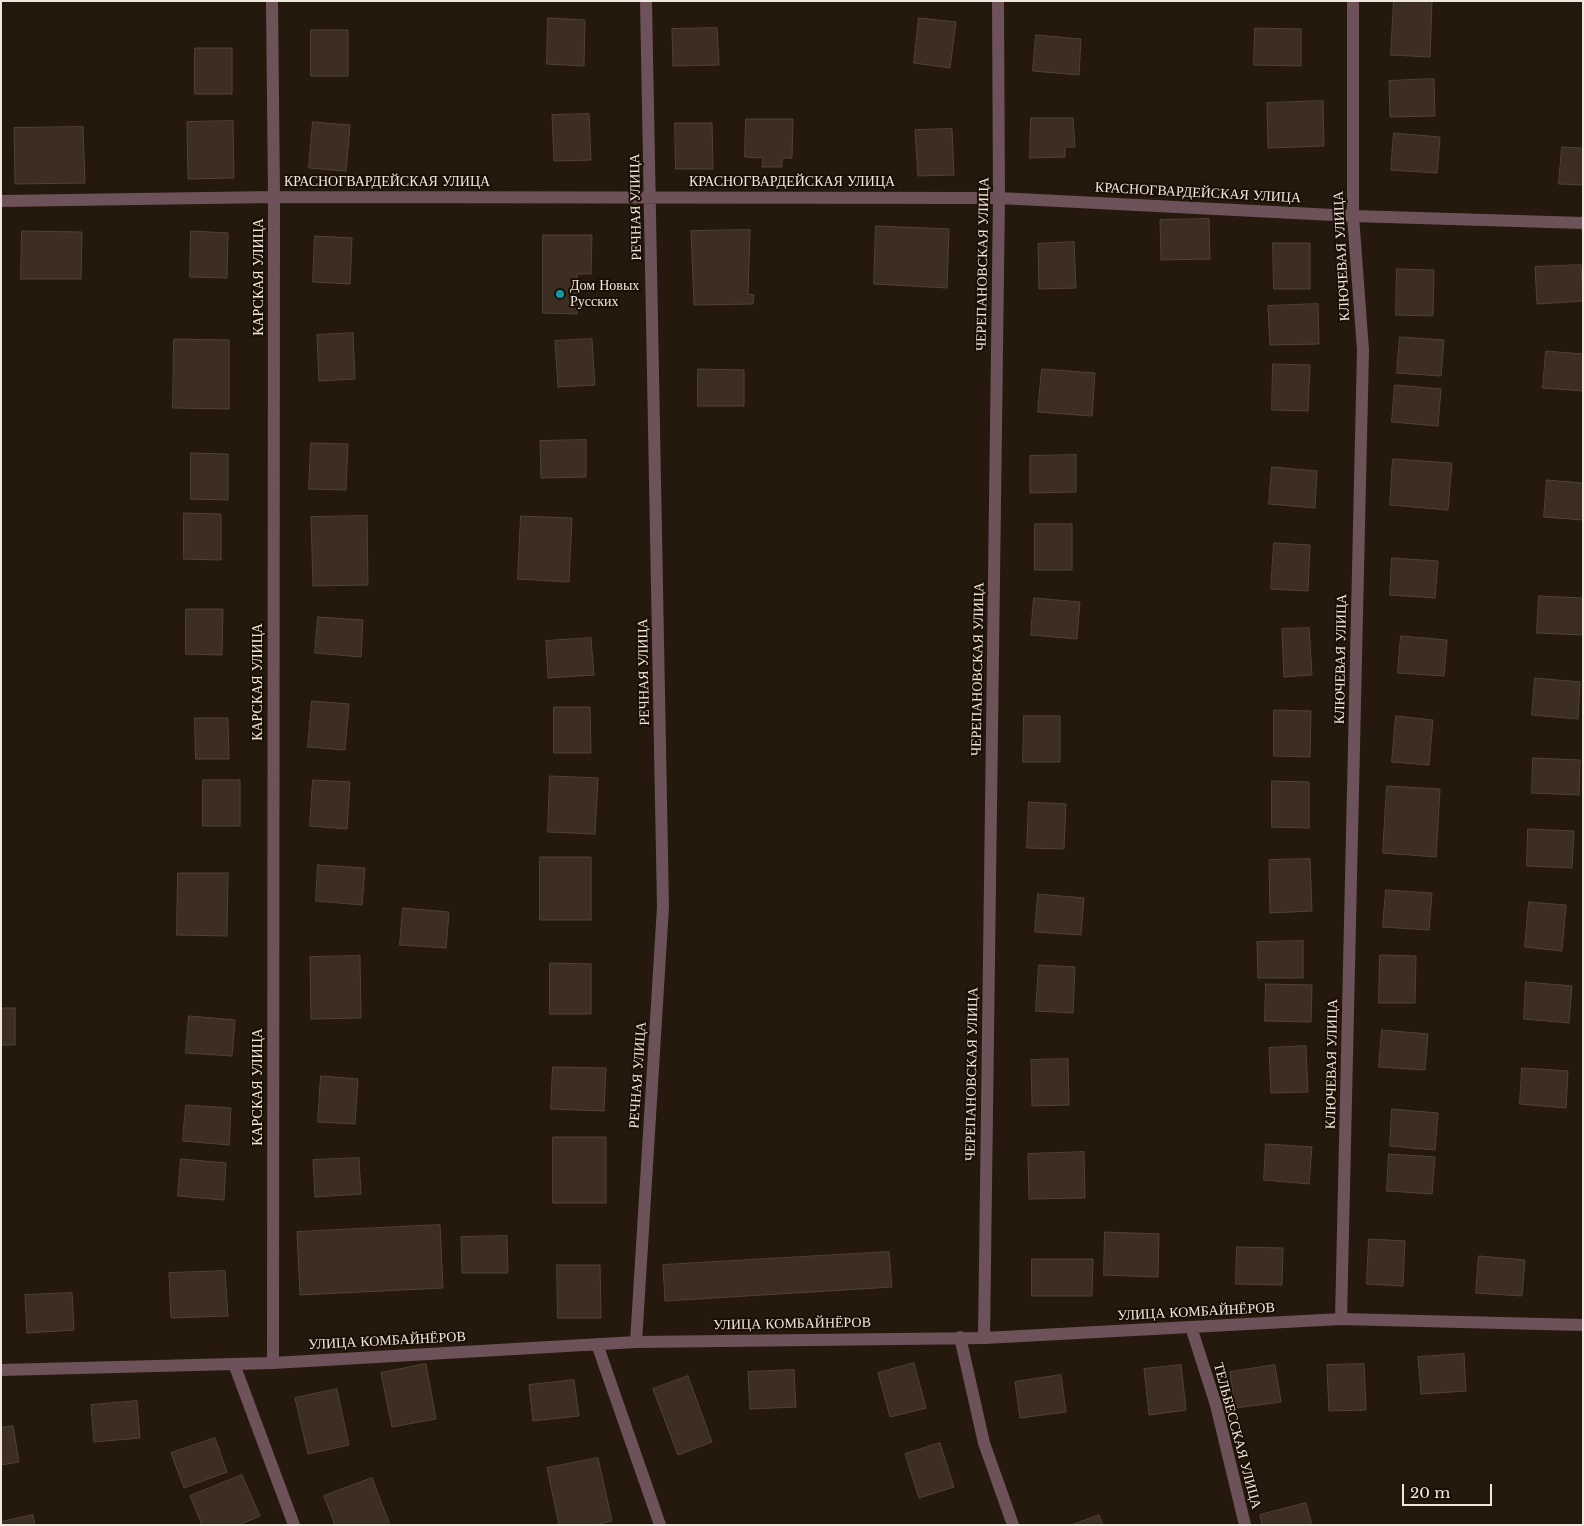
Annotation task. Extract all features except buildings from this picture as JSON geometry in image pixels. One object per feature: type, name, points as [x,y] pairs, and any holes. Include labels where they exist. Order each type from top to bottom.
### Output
[{"type":"street","name":"КАРСКАЯ УЛИЦА","points":[[272,1],[274,196],[273,1363]]},
{"type":"street","name":"РЕЧНАЯ УЛИЦА","points":[[636,1342],[663,907],[646,1]]},
{"type":"street","name":"ЧЕРЕПАНОВСКАЯ УЛИЦА","points":[[984,1338],[999,198],[998,1]]},
{"type":"street","name":"КЛЮЧЕВАЯ УЛИЦА","points":[[1341,1319],[1363,350],[1353,216],[1353,1]]},
{"type":"street","name":"КРАСНОГВАРДЕЙСКАЯ УЛИЦА","points":[[1,201],[274,196],[999,198],[1353,216],[1583,223]]},
{"type":"street","name":"УЛИЦА КОМБАЙНЁРОВ","points":[[1,1370],[273,1363],[636,1342],[984,1338],[1341,1319],[1583,1325]]},
{"type":"street","name":"ТЕЛЬБЕССКАЯ УЛИЦА","points":[[1191,1327],[1216,1405],[1245,1525]]},
{"type":"street","points":[[960,1337],[984,1443],[1013,1525]]},
{"type":"street","points":[[597,1344],[660,1525]]},
{"type":"street","points":[[234,1364],[294,1525]]},
{"type":"place","name":"Дом Новых Русских","points":[[560,294]]}]
